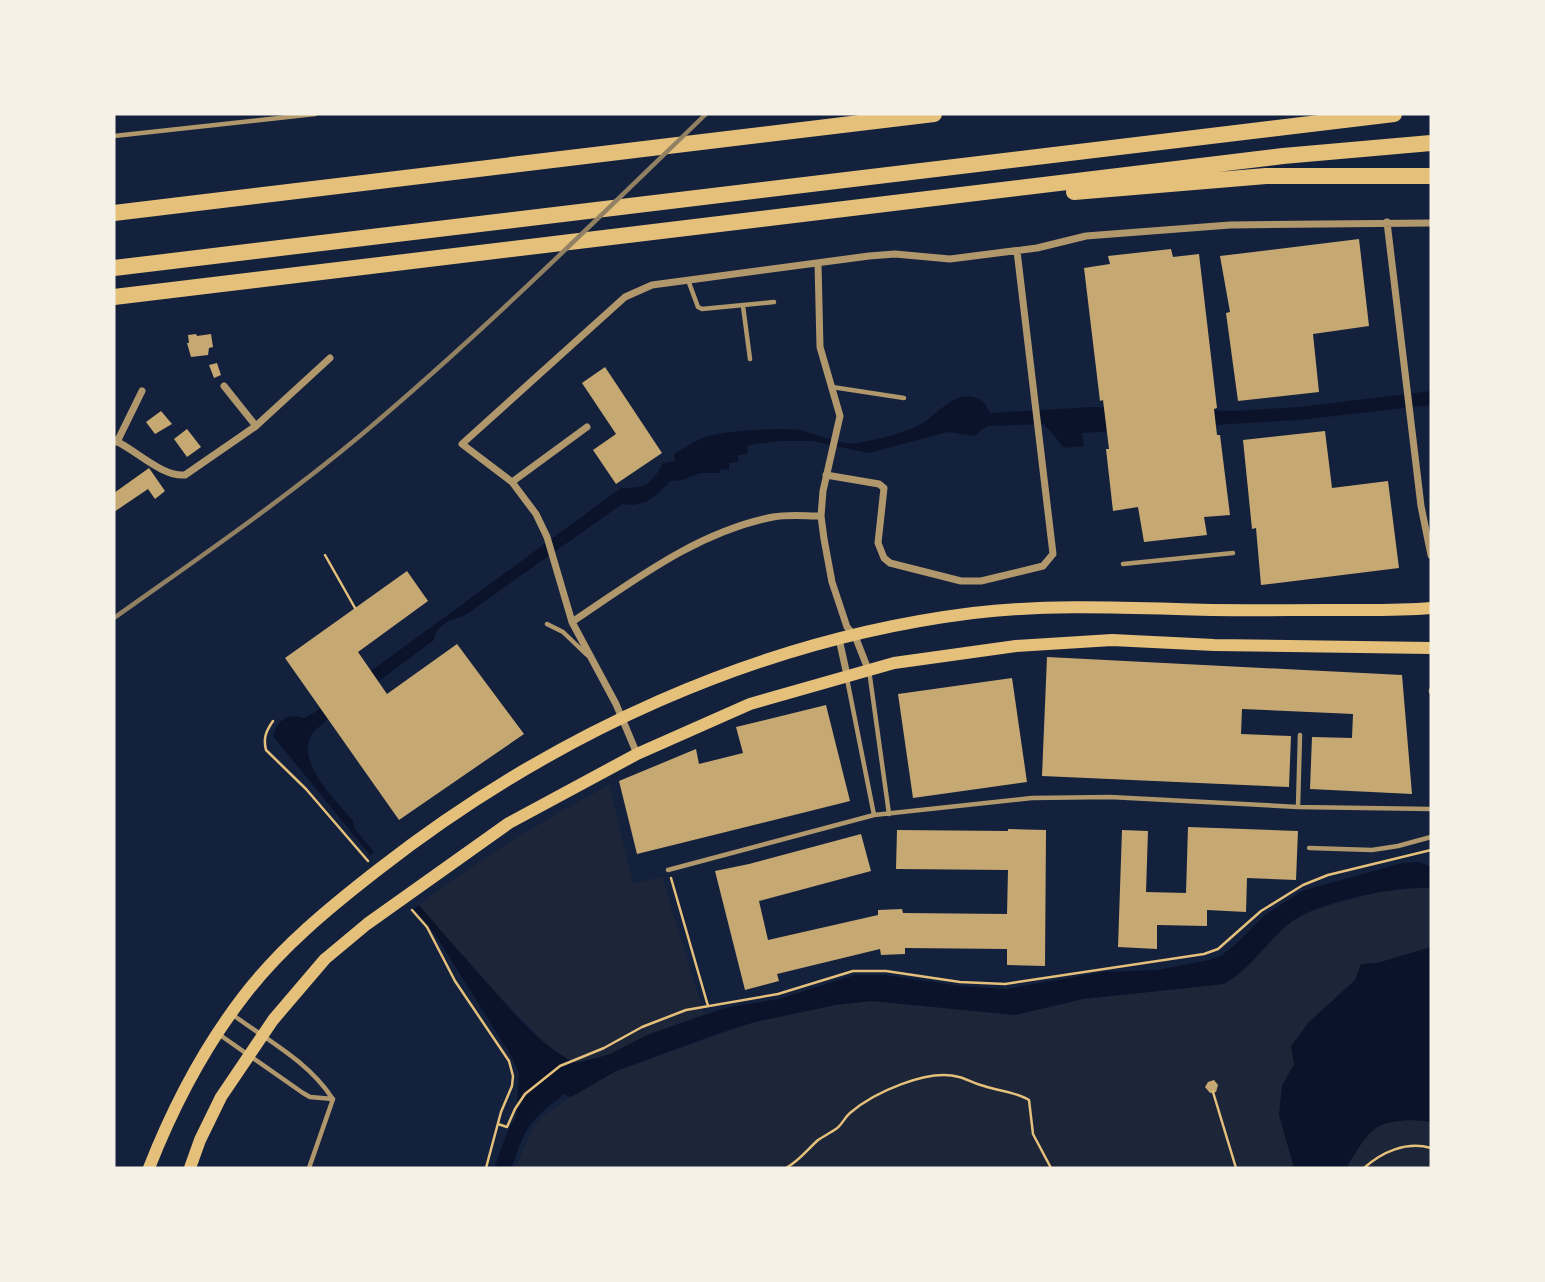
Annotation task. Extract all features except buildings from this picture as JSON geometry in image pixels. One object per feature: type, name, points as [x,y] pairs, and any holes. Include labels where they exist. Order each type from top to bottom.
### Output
[{"type":"highway","points":[[114,213],[934,114]]},
{"type":"highway","points":[[114,268],[1394,114]]},
{"type":"highway","points":[[114,297],[1283,156],[1431,143]]},
{"type":"highway","points":[[622,236],[1178,182],[1266,176],[1431,176]]},
{"type":"main road","points":[[149,1168],[166,1126],[218,1033],[244,995],[300,933],[417,840],[488,792],[539,761],[621,718],[738,669],[838,640],[851,631],[974,613],[1068,606],[1213,610],[1431,608]]},
{"type":"main road","points":[[190,1168],[220,1097],[262,1036],[325,959],[367,924],[509,823],[637,754],[750,704],[894,663],[1016,646],[1112,640],[1214,645],[1431,648]]},
{"type":"street","points":[[1387,222],[1421,506],[1431,555]]},
{"type":"street","points":[[637,754],[572,622],[547,537],[536,513],[512,482],[462,444],[625,297],[652,285],[688,280],[895,254],[950,259],[1017,251],[1099,234],[1230,225],[1431,223]]},
{"type":"street","points":[[826,475],[879,484],[884,488],[878,543],[884,558],[890,563],[961,581],[981,581],[1043,566],[1053,554],[1017,251]]},
{"type":"street","points":[[818,263],[820,347],[840,416],[826,475],[821,516],[832,582],[868,669]]},
{"type":"street","points":[[142,391],[116,441],[145,457],[164,472],[175,476],[192,471],[256,425],[330,358]]},
{"type":"street","points":[[224,386],[256,425]]},
{"type":"street","points":[[512,482],[587,427]]},
{"type":"street","points":[[1421,506],[1431,505]]},
{"type":"street","points":[[572,622],[674,554],[705,539],[771,517],[821,516]]},
{"type":"street","points":[[838,640],[847,675]]},
{"type":"lane","points":[[114,136],[316,114]]},
{"type":"lane","points":[[688,280],[698,306],[702,309],[774,302]]},
{"type":"lane","points":[[743,306],[750,359]]},
{"type":"lane","points":[[832,387],[904,398]]},
{"type":"lane","points":[[1123,564],[1233,552]]},
{"type":"lane","points":[[547,624],[563,632],[593,661]]},
{"type":"lane","points":[[868,669],[889,814]]},
{"type":"lane","points":[[847,675],[848,692],[874,815]]},
{"type":"lane","points":[[1298,807],[1300,735]]},
{"type":"lane","points":[[668,870],[874,815],[1032,798],[1110,797],[1298,807],[1431,809]]},
{"type":"lane","points":[[1309,848],[1372,850],[1431,837]]},
{"type":"lane","points":[[231,1013],[309,1070],[321,1081],[333,1099]]},
{"type":"lane","points":[[218,1033],[303,1093],[310,1097],[333,1099]]},
{"type":"lane","points":[[309,1168],[333,1099]]},
{"type":"path","points":[[325,555],[355,608]]},
{"type":"path","points":[[486,1168],[498,1124],[507,1127],[525,1094],[550,1073],[642,1027],[686,1010],[778,994],[853,971],[886,971],[960,982],[1005,984],[1204,954],[1217,949],[1261,911],[1303,885],[1328,875],[1431,850]]},
{"type":"path","points":[[668,870],[708,1006]]},
{"type":"path","points":[[786,1168],[816,1142],[835,1130],[846,1115],[863,1103],[886,1090],[934,1075],[957,1076],[1029,1100],[1033,1134],[1051,1168]]},
{"type":"path","points":[[1213,1092],[1236,1168]]},
{"type":"path","points":[[1364,1168],[1374,1159],[1404,1146],[1419,1145],[1431,1148]]},
{"type":"shaded area","points":[[1431,391],[1431,405],[1299,420],[1082,433],[1084,446],[1064,448],[1044,424],[987,426],[974,436],[948,432],[869,453],[812,441],[748,445],[747,454],[738,455],[738,462],[729,463],[729,470],[720,469],[720,473],[700,473],[683,480],[670,481],[660,492],[643,503],[622,504],[464,616],[445,624],[438,630],[434,640],[324,722],[312,734],[308,745],[313,769],[320,781],[386,866],[524,1024],[548,1046],[575,1063],[608,1055],[647,1035],[725,1008],[779,999],[855,975],[885,975],[960,986],[1006,989],[1103,972],[1157,970],[1205,961],[1221,956],[1265,915],[1302,891],[1402,863],[1419,862],[1431,867],[1431,888],[1399,889],[1359,896],[1303,915],[1282,929],[1243,970],[1224,984],[1083,999],[1015,1015],[872,1001],[835,1005],[755,1022],[717,1034],[616,1071],[571,1097],[556,1091],[535,1106],[515,1132],[519,1074],[513,1059],[436,936],[273,736],[284,719],[293,716],[304,718],[315,712],[621,488],[647,484],[663,463],[675,461],[674,454],[710,436],[750,430],[791,429],[844,443],[857,443],[908,430],[924,422],[951,401],[966,396],[984,402],[990,413],[1092,407],[1234,411],[1299,407]]},
{"type":"shaded area","points":[[609,785],[633,883],[662,877],[704,1014],[647,1035],[608,1055],[575,1063],[551,1049],[496,993],[418,906],[511,841]]},
{"type":"shaded area","points":[[1431,888],[1431,1168],[515,1168],[533,1128],[542,1117],[571,1097],[616,1071],[755,1022],[835,1005],[872,1001],[1016,1015],[1083,999],[1223,984],[1239,975],[1291,922],[1316,909],[1381,891]]},
{"type":"shaded area","points":[[1431,947],[1431,1122],[1403,1120],[1376,1128],[1363,1141],[1346,1168],[1294,1168],[1279,1115],[1282,1086],[1294,1064],[1291,1046],[1309,1022],[1355,980],[1361,964],[1377,963]]},
{"type":"pier","points":[[377,850],[421,903],[411,911],[367,858]]},
{"type":"waterway","points":[[503,1168],[521,1124],[556,1091]]},
{"type":"railway","points":[[114,618],[270,506],[406,397],[579,237],[706,114]]}]
